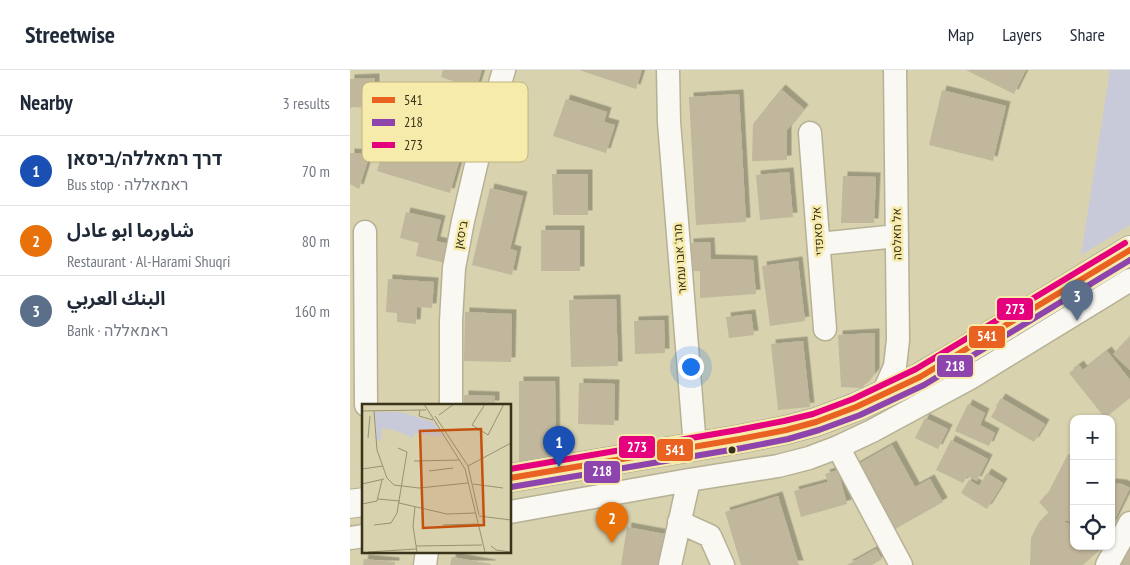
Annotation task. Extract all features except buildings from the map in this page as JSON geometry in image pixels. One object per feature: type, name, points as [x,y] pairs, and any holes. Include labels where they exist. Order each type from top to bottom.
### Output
[{"type":"highway","points":[[511,478],[694,447],[786,430],[816,422],[882,396],[920,377],[1130,250]]},
{"type":"street","name":"ביסאן","points":[[500,82],[504,70]]},
{"type":"street","name":"מרג' אבו עמאר","points":[[668,70],[669,122],[694,447]]},
{"type":"street","name":"אל חאלסה","points":[[882,396],[894,366],[898,340],[895,70]]},
{"type":"street","name":"אל סאפדי","points":[[810,133],[825,329]]},
{"type":"street","name":"ביסאן","points":[[451,404],[451,321],[454,268],[477,162]]},
{"type":"street","points":[[365,232],[366,404]]},
{"type":"street","points":[[819,244],[897,236]]},
{"type":"street","points":[[511,512],[778,466],[809,458],[872,431],[970,378],[1130,280]]},
{"type":"street","points":[[838,447],[901,565]]},
{"type":"street","points":[[670,565],[689,480]]},
{"type":"street","points":[[679,522],[710,536],[723,565]]},
{"type":"street","points":[[1107,565],[1130,523]]},
{"type":"street","points":[[425,565],[427,552]]},
{"type":"shaded area","points":[[1110,70],[1130,70],[1130,225],[1081,255]]},
{"type":"transit line","name":"273","points":[[511,469],[738,430],[813,414],[853,399],[916,369],[1125,243]]},
{"type":"transit line","name":"541","points":[[511,478],[740,439],[816,422],[856,407],[920,377],[1130,250]]},
{"type":"transit line","name":"218","points":[[511,487],[788,439],[860,415],[924,385],[1130,260]]},
{"type":"place","name":"البنك العربي","points":[[1077,321]]},
{"type":"place","name":"דרך רמאללה/ביסאן","points":[[559,467]]},
{"type":"place","name":"شاورما ابو عادل","points":[[612,543]]}]
